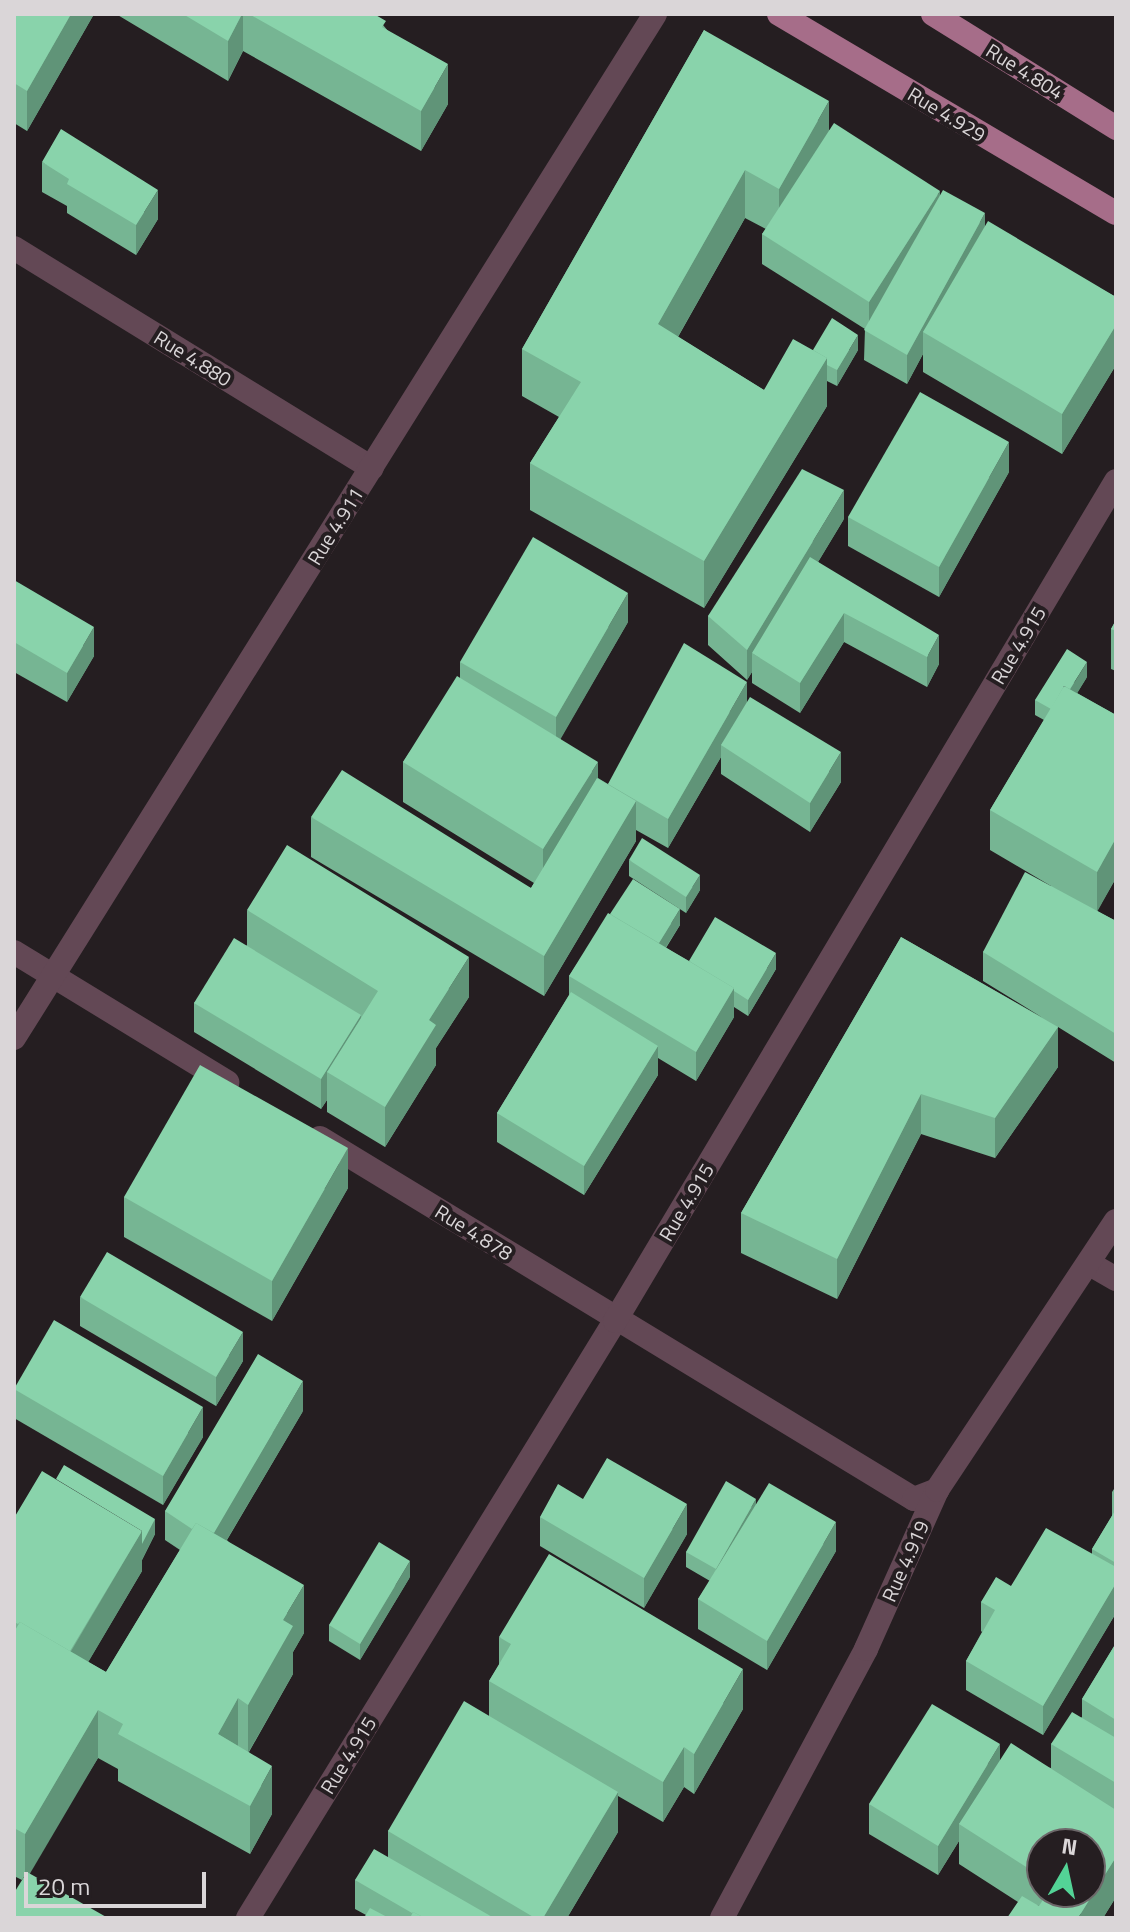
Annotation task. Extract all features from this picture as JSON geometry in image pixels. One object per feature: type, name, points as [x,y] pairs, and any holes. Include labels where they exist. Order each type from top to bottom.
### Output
[{"type":"main road","name":"Rue 4.929","points":[[779,14],[1116,213]]},
{"type":"main road","name":"Rue 4.804","points":[[933,14],[1116,128]]},
{"type":"street","name":"Rue 4.911","points":[[14,1038],[655,14]]},
{"type":"street","name":"Rue 4.880","points":[[14,248],[372,468]]},
{"type":"street","name":"Rue 4.915","points":[[248,1918],[615,1321],[1116,481]]},
{"type":"street","points":[[14,952],[242,1091]]},
{"type":"street","name":"Rue 4.878","points":[[296,1124],[615,1321],[914,1499],[937,1490]]},
{"type":"street","name":"Rue 4.919","points":[[722,1918],[866,1649],[937,1490],[1116,1221]]},
{"type":"street","points":[[1090,1264],[1116,1279]]},
{"type":"building","points":[[14,14],[71,14],[27,91],[14,83]]},
{"type":"building","points":[[183,14],[242,14],[228,41]]},
{"type":"building","points":[[249,14],[374,14],[386,21],[382,27],[448,64],[421,111]]},
{"type":"building","points":[[704,30],[829,101],[779,189],[745,170],[658,324],[764,390],[793,339],[827,358],[704,561],[530,463],[581,382],[522,349]]},
{"type":"building","points":[[834,123],[940,191],[869,302],[762,234]]},
{"type":"building","points":[[61,129],[158,190],[136,225],[67,184],[69,179],[42,162]]},
{"type":"building","points":[[943,190],[985,213],[907,355],[864,330]]},
{"type":"building","points":[[988,221],[1116,297],[1116,325],[1062,414],[923,332]]},
{"type":"building","points":[[832,318],[858,335],[837,370],[827,365],[827,358],[813,350]]},
{"type":"building","points":[[920,392],[1009,442],[939,567],[848,517]]},
{"type":"building","points":[[802,469],[844,490],[747,650],[708,616]]},
{"type":"building","points":[[533,537],[628,593],[556,717],[460,662]]},
{"type":"building","points":[[810,557],[939,635],[927,657],[844,613],[800,683],[752,653]]},
{"type":"building","points":[[14,580],[94,627],[67,673],[14,642]]},
{"type":"building","points":[[684,643],[747,682],[668,819],[608,784]]},
{"type":"building","points":[[1067,649],[1087,662],[1070,689],[1064,686],[1051,709],[1035,700]]},
{"type":"building","points":[[457,676],[598,762],[543,849],[403,762]]},
{"type":"building","points":[[1064,686],[1116,715],[1116,838],[1097,872],[990,810]]},
{"type":"building","points":[[750,697],[841,752],[810,803],[721,745]]},
{"type":"building","points":[[342,770],[531,888],[597,778],[636,801],[544,956],[311,817]]},
{"type":"building","points":[[642,838],[700,875],[686,897],[629,860]]},
{"type":"building","points":[[287,845],[469,957],[429,1020],[436,1025],[385,1107],[327,1072],[378,991],[247,910]]},
{"type":"building","points":[[1025,872],[1116,921],[1116,1034],[983,952]]},
{"type":"building","points":[[633,879],[680,909],[659,943],[610,914]]},
{"type":"building","points":[[608,913],[734,988],[696,1052],[569,976]]},
{"type":"building","points":[[715,917],[776,953],[748,1000],[689,961]]},
{"type":"building","points":[[901,937],[1058,1027],[995,1118],[921,1094],[837,1259],[741,1213]]},
{"type":"building","points":[[234,938],[361,1015],[321,1079],[194,1003]]},
{"type":"building","points":[[571,992],[658,1046],[584,1166],[497,1113]]},
{"type":"building","points":[[200,1065],[348,1148],[272,1281],[124,1197]]},
{"type":"building","points":[[107,1252],[243,1332],[216,1377],[80,1297]]},
{"type":"building","points":[[54,1320],[203,1407],[163,1476],[14,1389]]},
{"type":"building","points":[[258,1354],[303,1381],[214,1533],[196,1523],[192,1529],[165,1511]]},
{"type":"building","points":[[607,1458],[687,1504],[644,1578],[540,1517],[558,1484],[583,1499]]},
{"type":"building","points":[[64,1465],[155,1519],[142,1544],[142,1531],[56,1479]]},
{"type":"building","points":[[42,1471],[142,1531],[70,1651],[20,1622],[14,1622],[14,1518]]},
{"type":"building","points":[[726,1481],[756,1499],[716,1569],[686,1552]]},
{"type":"building","points":[[769,1483],[836,1522],[767,1641],[698,1599]]},
{"type":"building","points":[[1116,1509],[1116,1563],[1092,1549]]},
{"type":"building","points":[[196,1523],[304,1585],[283,1620],[293,1626],[248,1705],[238,1698],[218,1734],[272,1766],[250,1806],[118,1734],[123,1724],[98,1710],[25,1834],[14,1828],[14,1632],[20,1622],[106,1672]]},
{"type":"building","points":[[1046,1528],[1116,1567],[1116,1583],[1043,1706],[966,1661],[995,1610],[981,1602],[996,1577],[1011,1586]]},
{"type":"building","points":[[379,1542],[410,1561],[360,1644],[329,1625]]},
{"type":"building","points":[[549,1554],[743,1669],[694,1754],[684,1747],[663,1782],[489,1681],[511,1644],[499,1637]]},
{"type":"building","points":[[1116,1643],[1116,1720],[1082,1699]]},
{"type":"building","points":[[464,1701],[618,1792],[543,1918],[535,1918],[388,1831]]},
{"type":"building","points":[[932,1704],[1000,1744],[938,1846],[869,1804]]},
{"type":"building","points":[[1072,1712],[1116,1738],[1116,1783],[1051,1744]]},
{"type":"building","points":[[1011,1743],[1116,1810],[1116,1857],[1106,1873],[1106,1828],[1026,1828],[1026,1867],[959,1824]]},
{"type":"building","points":[[374,1849],[494,1918],[425,1918],[412,1913],[355,1880]]},
{"type":"building","points":[[27,1872],[108,1918],[14,1918],[14,1893]]},
{"type":"building","points":[[1022,1896],[1026,1898],[1026,1908],[1084,1908],[1078,1918],[1007,1918]]},
{"type":"building","points":[[370,1908],[389,1918],[364,1918]]},
{"type":"building","points":[[413,1912],[425,1918],[410,1918]]}]
